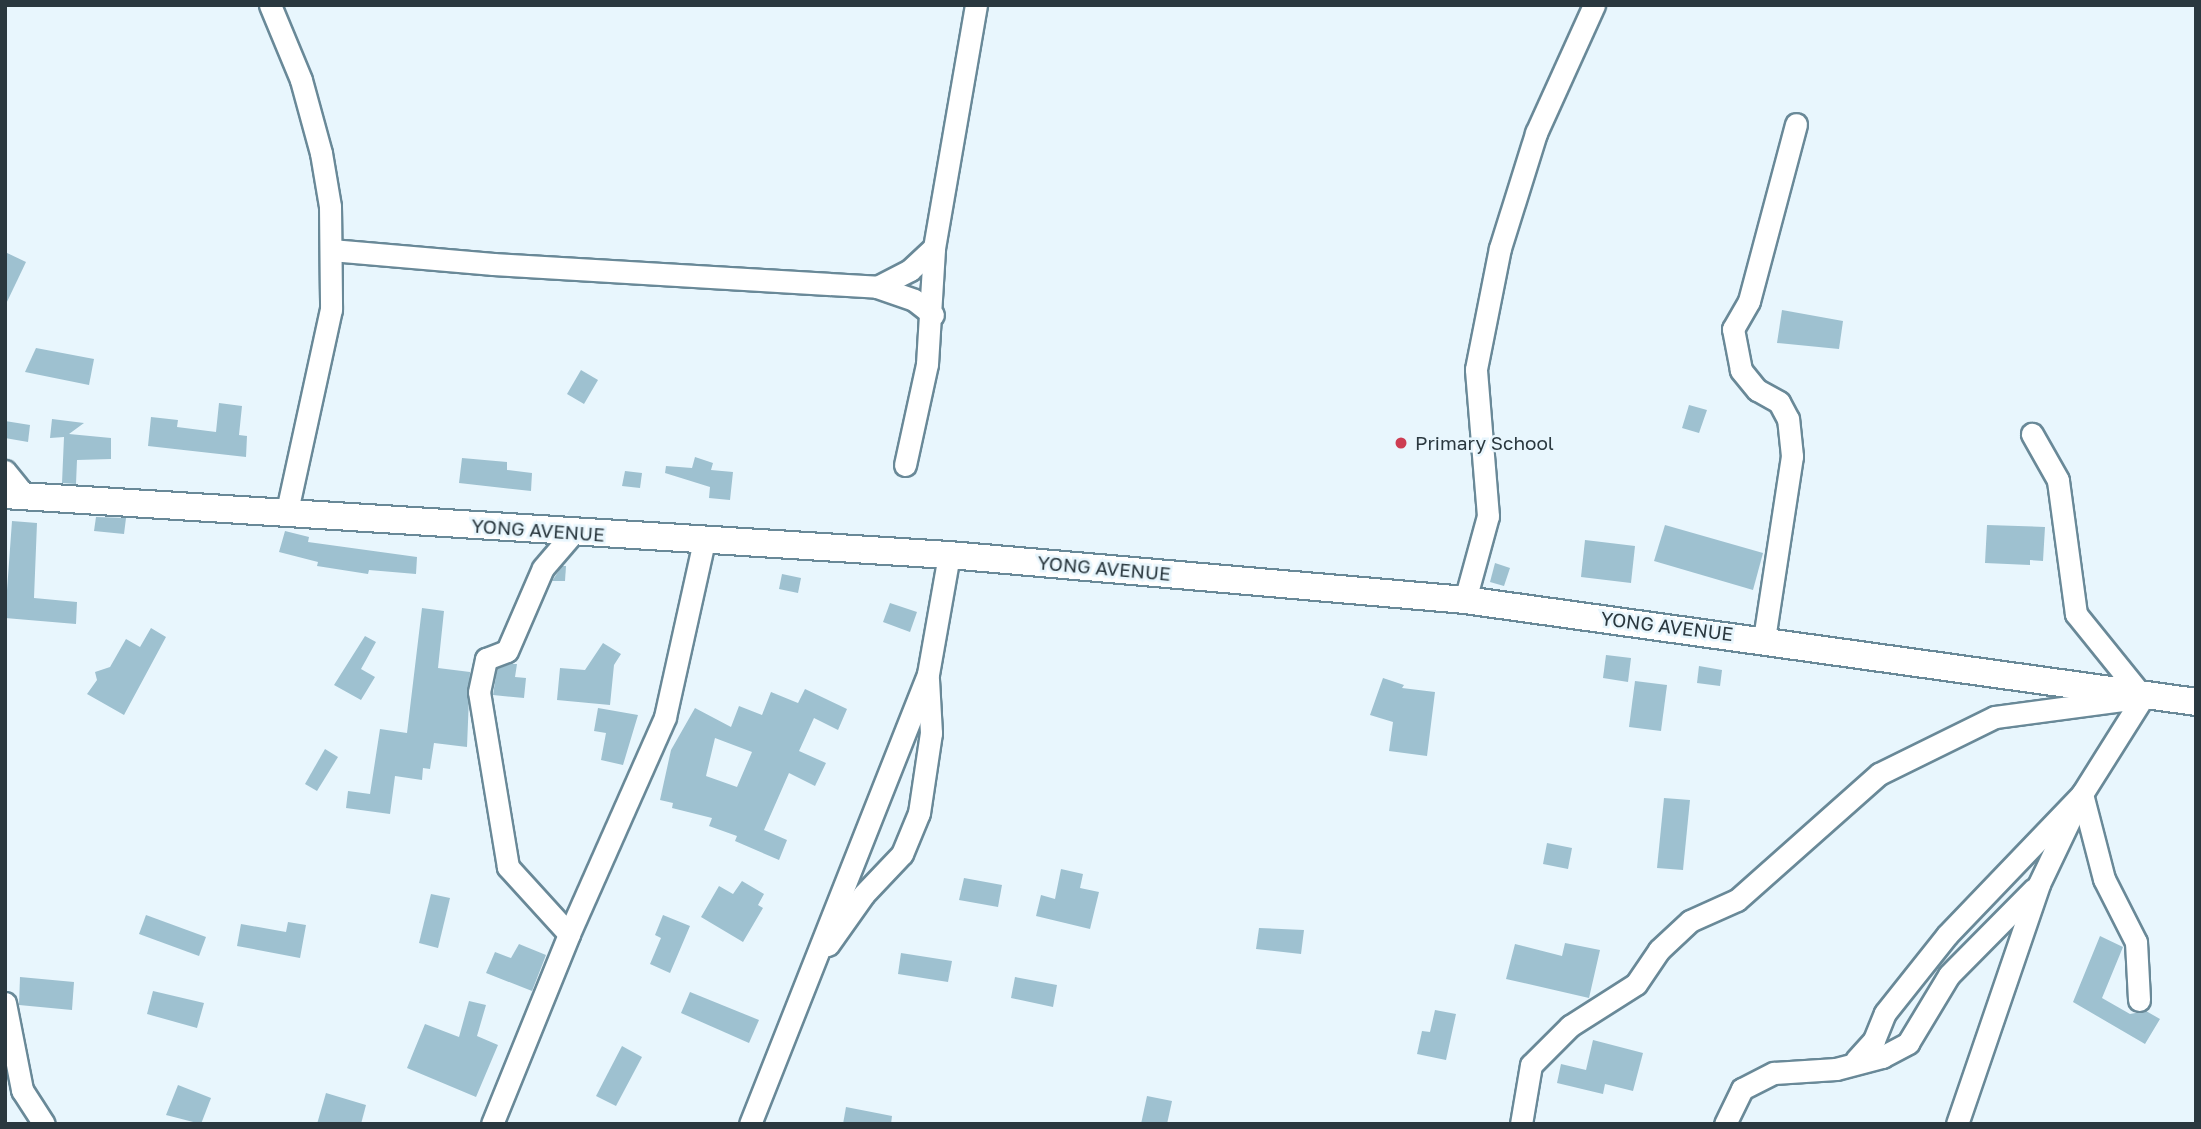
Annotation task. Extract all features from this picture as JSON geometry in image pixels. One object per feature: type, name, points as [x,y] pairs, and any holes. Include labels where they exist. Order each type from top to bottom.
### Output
[{"type":"street","points":[[270,5],[300,80],[321,153],[331,250],[331,309],[287,510]]},
{"type":"street","points":[[905,465],[933,315],[934,248],[976,5]]},
{"type":"street","points":[[1465,600],[1488,516],[1476,369],[1500,248],[1536,133],[1594,5]]},
{"type":"street","points":[[1764,639],[1792,456],[1788,419],[1779,402],[1757,390],[1741,370],[1733,329],[1749,300],[1796,124]]},
{"type":"street","points":[[877,287],[910,270],[934,248]]},
{"type":"street","points":[[331,250],[493,264],[877,287],[914,300],[933,315]]},
{"type":"street","points":[[2032,434],[2058,480],[2076,614],[2143,697]]},
{"type":"street","points":[[5,471],[15,495]]},
{"type":"street","name":"YONG AVENUE","points":[[15,495],[287,510],[573,533],[950,555],[1465,600],[1764,639],[2143,697],[2196,702]]},
{"type":"street","points":[[569,934],[508,867],[479,692],[486,659],[507,651],[543,568],[573,533]]},
{"type":"street","points":[[492,1124],[569,934],[665,717],[704,541]]},
{"type":"street","points":[[750,1124],[928,674],[950,555]]},
{"type":"street","points":[[811,970],[864,894],[902,854],[919,813],[931,733],[928,674]]},
{"type":"street","points":[[1957,1124],[2039,884],[2082,794],[2143,697]]},
{"type":"street","points":[[1521,1124],[1531,1065],[1570,1026],[1636,984],[1659,950],[1690,921],[1737,900],[1879,774],[1995,717],[2143,697]]},
{"type":"street","points":[[2082,794],[2104,879],[2136,942],[2139,1000]]},
{"type":"street","points":[[1856,1060],[1874,1040],[1885,1013],[1947,935],[2082,794]]},
{"type":"street","points":[[1725,1124],[1742,1089],[1774,1073],[1836,1069],[1856,1060],[1882,1056],[1908,1043],[1949,975],[2039,884]]},
{"type":"street","points":[[5,1003],[22,1090],[44,1124]]},
{"type":"building","points":[[5,252],[26,262],[5,306]]},
{"type":"building","points":[[1782,310],[1843,321],[1839,349],[1777,343]]},
{"type":"building","points":[[36,348],[94,359],[89,385],[25,372]]},
{"type":"building","points":[[581,370],[598,380],[584,404],[567,394]]},
{"type":"building","points":[[219,403],[242,406],[239,435],[247,436],[246,457],[148,446],[151,417],[178,420],[177,427],[216,432]]},
{"type":"building","points":[[1689,405],[1707,410],[1699,433],[1682,428]]},
{"type":"building","points":[[52,419],[84,423],[69,434],[111,438],[111,459],[77,460],[76,484],[62,483],[64,437],[50,438]]},
{"type":"building","points":[[5,421],[30,425],[28,442],[5,438]]},
{"type":"building","points":[[695,457],[713,463],[711,470],[733,472],[730,500],[709,498],[710,487],[665,473],[666,466],[692,468]]},
{"type":"building","points":[[462,458],[507,462],[507,470],[532,473],[531,491],[459,483]]},
{"type":"building","points":[[625,471],[642,473],[640,488],[622,486]]},
{"type":"building","points":[[96,517],[126,518],[124,534],[94,531]]},
{"type":"building","points":[[12,521],[37,523],[34,598],[77,602],[76,624],[5,618]]},
{"type":"building","points":[[1665,525],[1763,553],[1753,590],[1654,561]]},
{"type":"building","points":[[1987,525],[2045,527],[2043,561],[2030,560],[2030,565],[1985,563]]},
{"type":"building","points":[[285,531],[309,537],[308,542],[417,557],[416,574],[369,570],[368,574],[317,566],[318,562],[279,552]]},
{"type":"building","points":[[1585,540],[1635,546],[1631,583],[1581,577]]},
{"type":"building","points":[[1495,563],[1510,568],[1504,586],[1490,582]]},
{"type":"building","points":[[562,566],[566,566],[565,581],[552,581]]},
{"type":"building","points":[[782,574],[801,578],[798,593],[779,589]]},
{"type":"building","points":[[890,603],[917,612],[910,632],[883,622]]},
{"type":"building","points":[[422,608],[444,611],[438,668],[470,672],[467,747],[434,743],[430,769],[423,768],[422,780],[395,776],[390,814],[346,808],[348,791],[370,794],[380,729],[407,733]]},
{"type":"building","points":[[151,628],[166,637],[124,715],[87,694],[97,680],[95,672],[110,667],[126,639],[140,647]]},
{"type":"building","points":[[365,636],[376,642],[361,669],[375,677],[361,700],[334,685]]},
{"type":"building","points":[[603,643],[621,654],[614,665],[610,705],[557,700],[560,668],[585,670]]},
{"type":"building","points":[[1606,655],[1631,658],[1628,682],[1603,678]]},
{"type":"building","points":[[517,664],[515,677],[526,678],[524,698],[493,695],[497,669]]},
{"type":"building","points":[[1699,666],[1722,670],[1720,686],[1697,683]]},
{"type":"building","points":[[1383,678],[1404,685],[1402,688],[1435,692],[1427,756],[1389,751],[1393,722],[1370,715]]},
{"type":"building","points":[[1635,681],[1667,685],[1661,731],[1629,727]]},
{"type":"building","points":[[805,689],[847,709],[838,730],[814,718],[799,751],[826,763],[815,786],[789,773],[764,830],[787,840],[779,860],[735,841],[737,836],[709,826],[712,818],[672,808],[673,803],[660,800],[671,750],[695,708],[731,727],[739,706],[762,715],[771,692],[798,703]],"holes":[[[715,738],[752,752],[737,787],[706,776]]]},
{"type":"building","points":[[598,708],[638,715],[623,765],[601,760],[606,733],[594,731]]},
{"type":"building","points":[[325,749],[338,757],[317,791],[305,784]]},
{"type":"building","points":[[1664,798],[1690,800],[1683,870],[1657,868]]},
{"type":"building","points":[[1547,843],[1572,848],[1568,869],[1543,864]]},
{"type":"building","points":[[1061,869],[1083,874],[1080,888],[1099,892],[1090,929],[1036,916],[1041,895],[1055,899]]},
{"type":"building","points":[[964,878],[1002,885],[998,907],[959,900]]},
{"type":"building","points":[[742,881],[764,894],[758,905],[763,908],[743,942],[701,917],[719,886],[733,894]]},
{"type":"building","points":[[431,894],[450,898],[438,948],[419,943]]},
{"type":"building","points":[[146,915],[206,937],[199,956],[139,934]]},
{"type":"building","points":[[663,915],[690,926],[670,973],[650,964],[661,938],[655,935]]},
{"type":"building","points":[[288,922],[306,925],[300,958],[237,946],[241,924],[286,932]]},
{"type":"building","points":[[1259,928],[1304,930],[1301,954],[1256,949]]},
{"type":"building","points":[[2100,936],[2123,947],[2102,998],[2130,1014],[2146,1011],[2160,1019],[2145,1044],[2073,1002]]},
{"type":"building","points":[[1565,943],[1600,950],[1589,998],[1506,979],[1515,944],[1562,956]]},
{"type":"building","points":[[519,944],[546,955],[532,991],[486,973],[495,952],[511,958]]},
{"type":"building","points":[[901,953],[952,961],[948,982],[898,974]]},
{"type":"building","points":[[20,977],[74,982],[72,1010],[19,1005]]},
{"type":"building","points":[[1015,977],[1057,985],[1053,1007],[1011,998]]},
{"type":"building","points":[[153,991],[204,1003],[197,1028],[147,1014]]},
{"type":"building","points":[[690,992],[759,1020],[749,1043],[681,1013]]},
{"type":"building","points":[[469,1001],[486,1005],[477,1036],[498,1045],[476,1097],[407,1068],[425,1024],[459,1037]]},
{"type":"building","points":[[1435,1010],[1456,1014],[1446,1060],[1417,1054],[1422,1031],[1430,1032]]},
{"type":"building","points":[[1593,1040],[1643,1053],[1633,1091],[1605,1084],[1603,1094],[1557,1083],[1561,1064],[1586,1070]]},
{"type":"building","points":[[622,1046],[642,1057],[616,1106],[596,1096]]},
{"type":"building","points":[[178,1085],[211,1098],[201,1124],[166,1115]]},
{"type":"building","points":[[326,1093],[366,1105],[361,1124],[317,1124]]},
{"type":"building","points":[[1147,1096],[1172,1101],[1167,1124],[1141,1124]]},
{"type":"building","points":[[846,1107],[892,1116],[891,1124],[843,1124]]},
{"type":"place","name":"Primary School","points":[[1401,443]]}]
